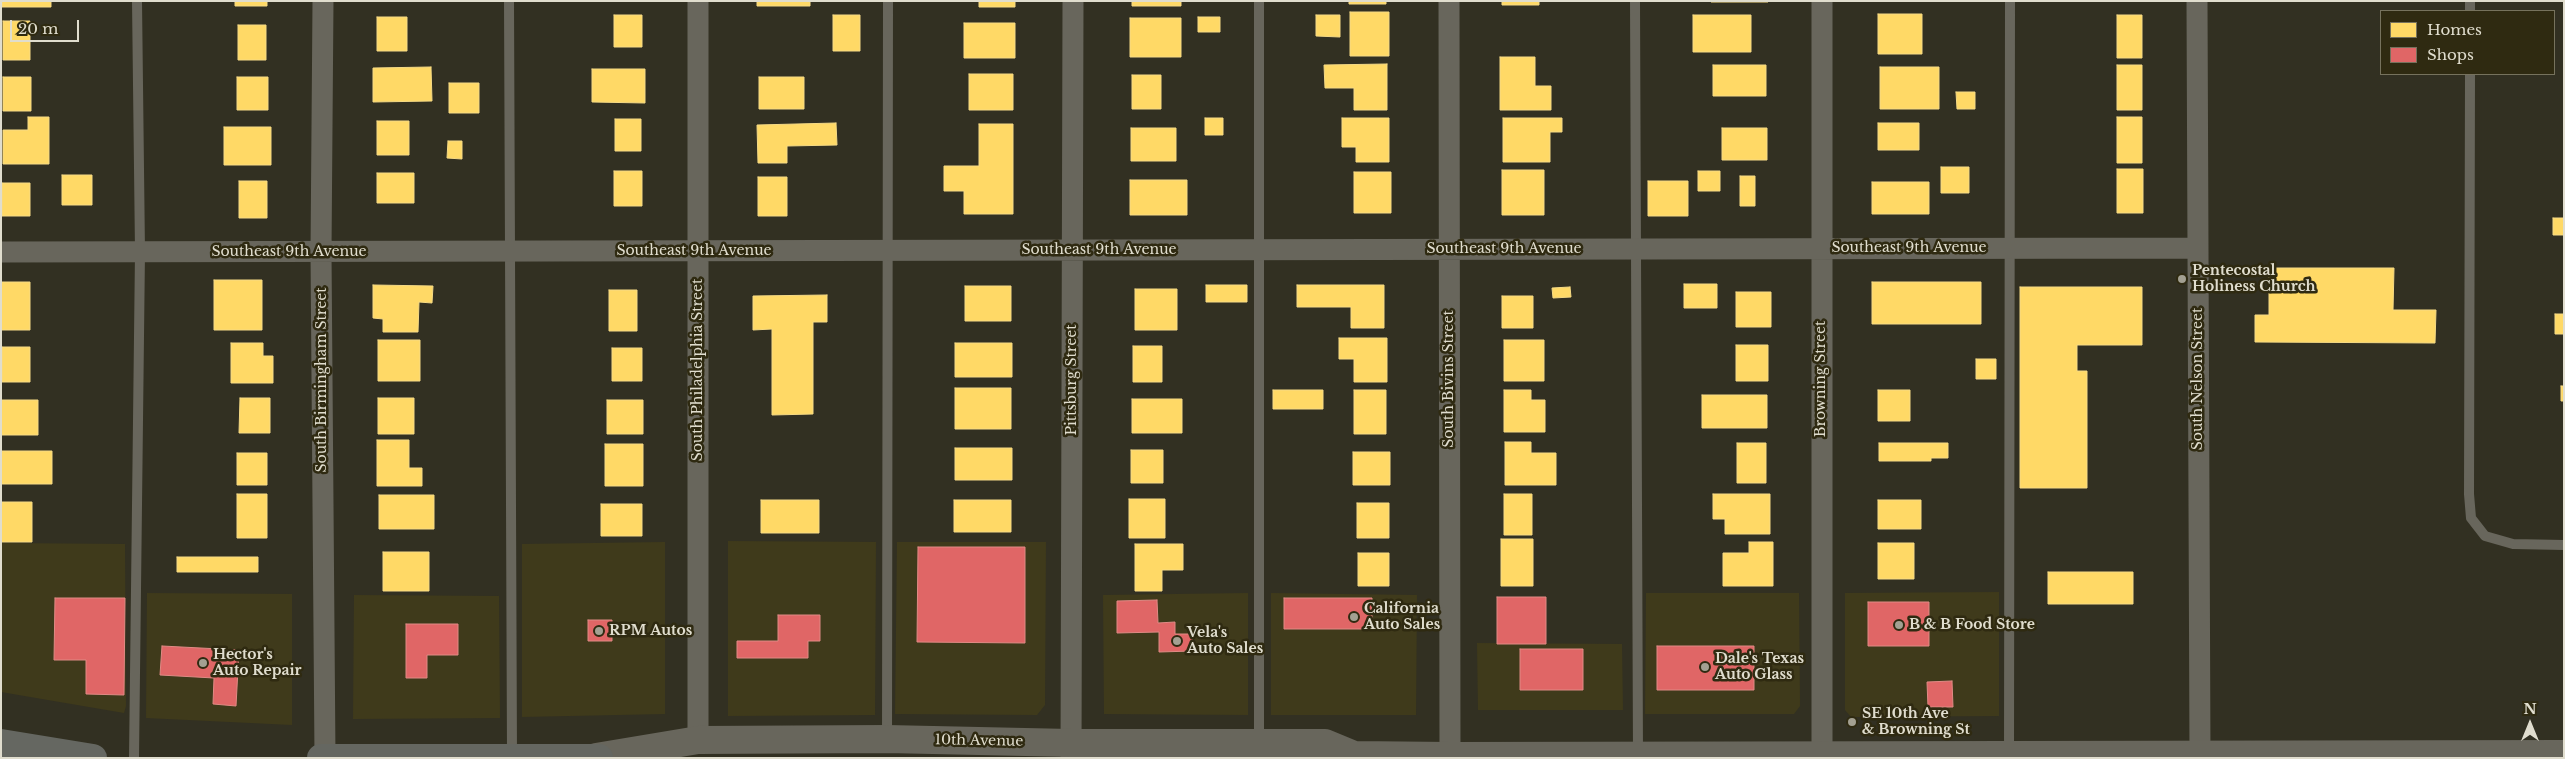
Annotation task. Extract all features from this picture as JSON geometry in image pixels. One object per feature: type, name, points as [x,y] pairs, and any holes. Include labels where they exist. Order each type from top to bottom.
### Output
[{"type":"main road","name":"10th Avenue","points":[[598,758],[698,740],[887,738],[1071,750],[1259,743],[1325,743],[1353,757]]},
{"type":"main road","points":[[1,744],[93,758]]},
{"type":"main road","points":[[1353,757],[2295,757],[2564,754]]},
{"type":"main road","points":[[323,757],[512,756],[598,758]]},
{"type":"street","name":"South Birmingham Street","points":[[323,1],[321,252],[323,757]]},
{"type":"street","name":"South Philadelphia Street","points":[[698,1],[698,740]]},
{"type":"street","name":"Pittsburg Street","points":[[1071,750],[1073,1]]},
{"type":"street","name":"South Bivins Street","points":[[1449,1],[1450,756]]},
{"type":"street","name":"Browning Street","points":[[1822,1],[1822,756]]},
{"type":"street","name":"South Nelson Street","points":[[2197,1],[2200,756]]},
{"type":"street","name":"Southeast 9th Avenue","points":[[1,252],[2197,248]]},
{"type":"lane","points":[[134,758],[140,252],[137,1]]},
{"type":"lane","points":[[509,1],[508,251],[512,756]]},
{"type":"lane","points":[[887,738],[888,1]]},
{"type":"lane","points":[[1259,1],[1259,743]]},
{"type":"lane","points":[[1635,1],[1638,757]]},
{"type":"lane","points":[[2009,757],[2010,1]]},
{"type":"lane","points":[[2470,75],[2469,494],[2471,518],[2485,536],[2513,544],[2564,545]]},
{"type":"shaded area","points":[[728,541],[876,542],[875,715],[728,716]]},
{"type":"shaded area","points":[[665,542],[665,714],[522,717],[522,544]]},
{"type":"shaded area","points":[[897,542],[1046,542],[1045,705],[1037,715],[895,714]]},
{"type":"shaded area","points":[[1,543],[125,544],[126,706],[124,713],[1,692]]},
{"type":"shaded area","points":[[1999,592],[1999,716],[1851,717],[1845,710],[1845,593]]},
{"type":"shaded area","points":[[147,593],[292,594],[292,725],[146,718]]},
{"type":"shaded area","points":[[1248,593],[1248,715],[1104,714],[1103,595]]},
{"type":"shaded area","points":[[1271,593],[1417,595],[1416,715],[1271,715]]},
{"type":"shaded area","points":[[1646,593],[1799,593],[1800,706],[1794,714],[1645,714]]},
{"type":"shaded area","points":[[354,595],[499,596],[500,718],[353,719]]},
{"type":"shaded area","points":[[1477,643],[1622,644],[1623,710],[1478,710]]},
{"type":"building: Homes","points":[[2,1],[51,1],[51,7],[2,7]]},
{"type":"building: Homes","points":[[235,1],[267,1],[267,6],[235,6]]},
{"type":"building: Homes","points":[[757,1],[810,1],[810,6],[757,6]]},
{"type":"building: Homes","points":[[979,1],[1015,1],[1015,7],[979,7]]},
{"type":"building: Homes","points":[[1132,1],[1181,1],[1181,6],[1132,6]]},
{"type":"building: Homes","points":[[1349,1],[1386,1],[1386,4],[1349,4]]},
{"type":"building: Homes","points":[[1502,1],[1539,1],[1539,5],[1502,5]]},
{"type":"building: Homes","points":[[1768,1],[1768,2],[1711,2]]},
{"type":"building: Homes","points":[[1350,12],[1389,12],[1389,56],[1350,56]]},
{"type":"building: Homes","points":[[1878,14],[1922,14],[1922,54],[1878,54]]},
{"type":"building: Homes","points":[[614,15],[642,15],[642,47],[614,47]]},
{"type":"building: Homes","points":[[833,15],[860,15],[860,51],[833,51]]},
{"type":"building: Homes","points":[[1316,15],[1340,15],[1340,37],[1316,36]]},
{"type":"building: Homes","points":[[1693,15],[1751,15],[1751,52],[1693,52]]},
{"type":"building: Homes","points":[[2117,15],[2142,15],[2142,58],[2117,58]]},
{"type":"building: Homes","points":[[377,17],[407,17],[407,51],[377,51]]},
{"type":"building: Homes","points":[[1198,17],[1220,17],[1220,32],[1198,32]]},
{"type":"building: Homes","points":[[1130,18],[1181,18],[1181,57],[1130,57]]},
{"type":"building: Homes","points":[[3,21],[30,21],[30,60],[3,60]]},
{"type":"building: Homes","points":[[964,23],[1015,23],[1015,58],[964,58]]},
{"type":"building: Homes","points":[[238,25],[266,25],[266,60],[238,60]]},
{"type":"building: Homes","points":[[1500,57],[1535,57],[1535,86],[1551,86],[1551,110],[1500,110]]},
{"type":"building: Homes","points":[[1387,64],[1387,110],[1354,110],[1354,88],[1325,88],[1324,65]]},
{"type":"building: Homes","points":[[1713,65],[1766,65],[1766,96],[1713,96]]},
{"type":"building: Homes","points":[[2117,65],[2142,65],[2142,110],[2117,110]]},
{"type":"building: Homes","points":[[431,67],[432,101],[373,102],[373,68]]},
{"type":"building: Homes","points":[[1880,67],[1939,67],[1939,109],[1880,109]]},
{"type":"building: Homes","points":[[592,69],[645,69],[645,103],[592,102]]},
{"type":"building: Homes","points":[[969,74],[1013,74],[1013,110],[969,110]]},
{"type":"building: Homes","points":[[1132,75],[1161,75],[1161,109],[1132,109]]},
{"type":"building: Homes","points":[[3,77],[31,77],[31,111],[3,111]]},
{"type":"building: Homes","points":[[237,77],[268,77],[268,110],[237,110]]},
{"type":"building: Homes","points":[[759,77],[804,77],[804,109],[759,109]]},
{"type":"building: Homes","points":[[449,83],[479,83],[479,113],[449,113]]},
{"type":"building: Homes","points":[[1956,92],[1975,92],[1975,109],[1957,109]]},
{"type":"building: Homes","points":[[28,117],[49,117],[49,164],[3,164],[3,130],[28,130]]},
{"type":"building: Homes","points":[[2117,117],[2142,117],[2142,163],[2117,163]]},
{"type":"building: Homes","points":[[1205,118],[1223,118],[1223,135],[1205,135]]},
{"type":"building: Homes","points":[[1342,118],[1389,118],[1389,162],[1356,162],[1356,147],[1342,147]]},
{"type":"building: Homes","points":[[1503,118],[1562,118],[1562,132],[1550,132],[1550,162],[1503,162]]},
{"type":"building: Homes","points":[[615,119],[641,119],[641,151],[615,151]]},
{"type":"building: Homes","points":[[377,121],[409,121],[409,155],[377,155]]},
{"type":"building: Homes","points":[[836,123],[837,145],[787,146],[787,163],[758,163],[757,125]]},
{"type":"building: Homes","points":[[1878,123],[1919,123],[1919,150],[1878,150]]},
{"type":"building: Homes","points":[[979,124],[1013,124],[1013,214],[964,214],[964,191],[944,191],[944,166],[979,166]]},
{"type":"building: Homes","points":[[224,127],[271,127],[271,165],[224,165]]},
{"type":"building: Homes","points":[[1131,128],[1176,128],[1176,161],[1131,161]]},
{"type":"building: Homes","points":[[1722,128],[1767,128],[1767,160],[1722,160]]},
{"type":"building: Homes","points":[[448,141],[462,141],[462,159],[447,158]]},
{"type":"building: Homes","points":[[1941,167],[1969,167],[1969,193],[1941,193]]},
{"type":"building: Homes","points":[[2117,169],[2143,169],[2143,213],[2117,213]]},
{"type":"building: Homes","points":[[1502,170],[1544,170],[1544,215],[1502,215]]},
{"type":"building: Homes","points":[[614,171],[642,171],[642,206],[614,206]]},
{"type":"building: Homes","points":[[1698,171],[1720,171],[1720,191],[1698,191]]},
{"type":"building: Homes","points":[[1354,172],[1391,172],[1391,213],[1354,213]]},
{"type":"building: Homes","points":[[377,173],[414,173],[414,203],[377,203]]},
{"type":"building: Homes","points":[[62,175],[92,175],[92,205],[62,205]]},
{"type":"building: Homes","points":[[1740,176],[1755,176],[1755,206],[1740,206]]},
{"type":"building: Homes","points":[[758,177],[787,177],[787,216],[758,216]]},
{"type":"building: Homes","points":[[1130,180],[1187,180],[1187,215],[1130,215]]},
{"type":"building: Homes","points":[[239,181],[267,181],[267,218],[239,218]]},
{"type":"building: Homes","points":[[1648,181],[1688,181],[1688,216],[1648,216]]},
{"type":"building: Homes","points":[[1872,182],[1929,182],[1929,214],[1872,214]]},
{"type":"building: Homes","points":[[2,183],[30,183],[30,216],[2,216]]},
{"type":"building: Homes","points":[[2553,218],[2564,218],[2564,235],[2553,235]]},
{"type":"building: Homes","points":[[2269,268],[2394,268],[2393,310],[2436,310],[2435,343],[2255,342],[2255,315],[2269,315]]},
{"type":"building: Homes","points":[[214,280],[262,280],[262,330],[214,330]]},
{"type":"building: Homes","points":[[1,282],[30,282],[30,330],[1,330]]},
{"type":"building: Homes","points":[[1872,282],[1981,282],[1981,324],[1872,324]]},
{"type":"building: Homes","points":[[1684,284],[1717,284],[1717,308],[1684,308]]},
{"type":"building: Homes","points":[[373,285],[433,286],[432,303],[419,302],[418,332],[383,332],[383,319],[373,318]]},
{"type":"building: Homes","points":[[1206,285],[1247,285],[1247,302],[1206,302]]},
{"type":"building: Homes","points":[[1297,285],[1384,285],[1384,328],[1351,328],[1351,307],[1297,307]]},
{"type":"building: Homes","points":[[965,286],[1011,286],[1011,321],[965,321]]},
{"type":"building: Homes","points":[[1570,287],[1571,297],[1553,298],[1552,288]]},
{"type":"building: Homes","points":[[2020,287],[2142,287],[2142,345],[2077,345],[2077,371],[2087,371],[2087,488],[2020,488]]},
{"type":"building: Homes","points":[[1135,289],[1177,289],[1177,330],[1135,330]]},
{"type":"building: Homes","points":[[609,290],[637,290],[637,331],[609,331]]},
{"type":"building: Homes","points":[[1736,292],[1771,292],[1771,327],[1736,327]]},
{"type":"building: Homes","points":[[827,295],[827,322],[813,322],[813,414],[772,415],[772,329],[753,330],[753,296]]},
{"type":"building: Homes","points":[[1502,296],[1533,296],[1533,328],[1502,328]]},
{"type":"building: Homes","points":[[2555,314],[2564,314],[2564,334],[2555,334]]},
{"type":"building: Homes","points":[[1339,338],[1387,338],[1387,382],[1354,382],[1354,359],[1339,359]]},
{"type":"building: Homes","points":[[378,340],[420,340],[420,381],[378,381]]},
{"type":"building: Homes","points":[[1504,340],[1544,340],[1544,381],[1504,381]]},
{"type":"building: Homes","points":[[231,343],[263,343],[263,356],[273,356],[273,383],[231,383]]},
{"type":"building: Homes","points":[[955,343],[1012,343],[1012,377],[955,377]]},
{"type":"building: Homes","points":[[1736,345],[1768,345],[1768,381],[1736,381]]},
{"type":"building: Homes","points":[[1133,346],[1162,346],[1162,382],[1133,382]]},
{"type":"building: Homes","points":[[2,347],[30,347],[30,382],[2,382]]},
{"type":"building: Homes","points":[[612,348],[642,348],[642,381],[612,381]]},
{"type":"building: Homes","points":[[1976,359],[1996,359],[1996,379],[1976,379]]},
{"type":"building: Homes","points":[[2561,386],[2564,386],[2564,401],[2561,401]]},
{"type":"building: Homes","points":[[955,388],[1011,388],[1011,429],[955,429]]},
{"type":"building: Homes","points":[[1273,390],[1323,390],[1323,409],[1273,409]]},
{"type":"building: Homes","points":[[1354,390],[1386,390],[1386,434],[1354,434]]},
{"type":"building: Homes","points":[[1504,390],[1531,390],[1531,400],[1545,400],[1545,432],[1504,432]]},
{"type":"building: Homes","points":[[1878,390],[1910,390],[1910,421],[1878,421]]},
{"type":"building: Homes","points":[[1702,395],[1767,395],[1767,428],[1702,428]]},
{"type":"building: Homes","points":[[240,398],[270,398],[270,433],[239,433]]},
{"type":"building: Homes","points":[[378,398],[414,398],[414,434],[378,434]]},
{"type":"building: Homes","points":[[1132,399],[1182,399],[1182,433],[1132,433]]},
{"type":"building: Homes","points":[[1,400],[38,400],[38,435],[1,435]]},
{"type":"building: Homes","points":[[607,400],[643,400],[643,434],[607,434]]},
{"type":"building: Homes","points":[[377,440],[409,440],[409,468],[422,468],[422,486],[377,486]]},
{"type":"building: Homes","points":[[1505,442],[1531,442],[1531,453],[1556,453],[1556,485],[1505,485]]},
{"type":"building: Homes","points":[[1737,443],[1766,443],[1766,483],[1737,483]]},
{"type":"building: Homes","points":[[1879,443],[1948,443],[1948,458],[1931,458],[1931,461],[1879,461]]},
{"type":"building: Homes","points":[[605,444],[643,444],[643,486],[605,486]]},
{"type":"building: Homes","points":[[955,448],[1012,448],[1012,480],[955,480]]},
{"type":"building: Homes","points":[[1131,450],[1163,450],[1163,483],[1131,483]]},
{"type":"building: Homes","points":[[1,451],[52,451],[52,484],[1,484]]},
{"type":"building: Homes","points":[[1353,452],[1390,452],[1390,485],[1353,485]]},
{"type":"building: Homes","points":[[237,453],[267,453],[267,485],[237,485]]},
{"type":"building: Homes","points":[[237,494],[267,494],[267,538],[237,538]]},
{"type":"building: Homes","points":[[1504,494],[1532,494],[1532,535],[1504,535]]},
{"type":"building: Homes","points":[[1713,494],[1770,494],[1770,534],[1725,534],[1725,519],[1713,519]]},
{"type":"building: Homes","points":[[379,495],[434,495],[434,529],[379,529]]},
{"type":"building: Homes","points":[[1129,499],[1165,499],[1165,538],[1129,538]]},
{"type":"building: Homes","points":[[761,500],[819,500],[819,533],[761,533]]},
{"type":"building: Homes","points":[[954,500],[1011,500],[1011,532],[954,532]]},
{"type":"building: Homes","points":[[1878,500],[1921,500],[1921,529],[1878,529]]},
{"type":"building: Homes","points":[[1,502],[32,502],[32,542],[1,542]]},
{"type":"building: Homes","points":[[1357,503],[1389,503],[1389,538],[1357,538]]},
{"type":"building: Homes","points":[[601,504],[642,504],[642,536],[601,536]]},
{"type":"building: Homes","points":[[1501,539],[1533,539],[1533,586],[1501,586]]},
{"type":"building: Homes","points":[[1749,542],[1773,542],[1773,586],[1723,586],[1723,553],[1749,553]]},
{"type":"building: Homes","points":[[1878,543],[1914,543],[1914,579],[1878,579]]},
{"type":"building: Homes","points":[[1135,544],[1183,544],[1183,570],[1162,570],[1162,591],[1135,591]]},
{"type":"building: Homes","points":[[383,552],[429,552],[429,591],[383,591]]},
{"type":"building: Homes","points":[[1358,553],[1389,553],[1389,586],[1358,586]]},
{"type":"building: Homes","points":[[177,557],[258,557],[258,572],[177,572]]},
{"type":"building: Homes","points":[[2048,572],[2133,572],[2133,604],[2048,604]]},
{"type":"building: Shops","points":[[918,547],[1025,547],[1025,643],[917,642]]},
{"type":"building: Shops","points":[[1497,597],[1546,597],[1546,644],[1497,644]]},
{"type":"building: Shops","points":[[55,598],[125,598],[124,695],[86,694],[86,660],[54,660]]},
{"type":"building: Shops","points":[[1284,598],[1372,598],[1372,629],[1284,629]]},
{"type":"building: Shops","points":[[1157,600],[1158,623],[1175,622],[1175,634],[1192,634],[1193,651],[1159,652],[1159,632],[1117,633],[1117,601]]},
{"type":"building: Shops","points":[[1868,602],[1929,602],[1929,646],[1868,646]]},
{"type":"building: Shops","points":[[778,615],[820,615],[820,641],[808,641],[808,658],[737,658],[737,641],[778,641]]},
{"type":"building: Shops","points":[[588,620],[612,620],[612,641],[588,641]]},
{"type":"building: Shops","points":[[406,624],[458,624],[458,655],[427,655],[427,678],[406,678]]},
{"type":"building: Shops","points":[[162,646],[239,650],[236,706],[213,704],[214,678],[160,675]]},
{"type":"building: Shops","points":[[1657,646],[1754,646],[1754,690],[1657,690]]},
{"type":"building: Shops","points":[[1520,649],[1583,649],[1583,690],[1520,690]]},
{"type":"building: Shops","points":[[1952,681],[1953,707],[1928,707],[1927,682]]},
{"type":"place","name":"Pentecostal Holiness Church","points":[[2182,279]]},
{"type":"place","name":"California Auto Sales","points":[[1354,617]]},
{"type":"place","name":"B & B Food Store","points":[[1899,625]]},
{"type":"place","name":"RPM Autos","points":[[599,631]]},
{"type":"place","name":"Vela's Auto Sales","points":[[1177,641]]},
{"type":"place","name":"Hector's Auto Repair","points":[[203,663]]},
{"type":"place","name":"Dale's Texas Auto Glass","points":[[1705,667]]},
{"type":"place","name":"SE 10th Ave & Browning St","points":[[1852,722]]}]
